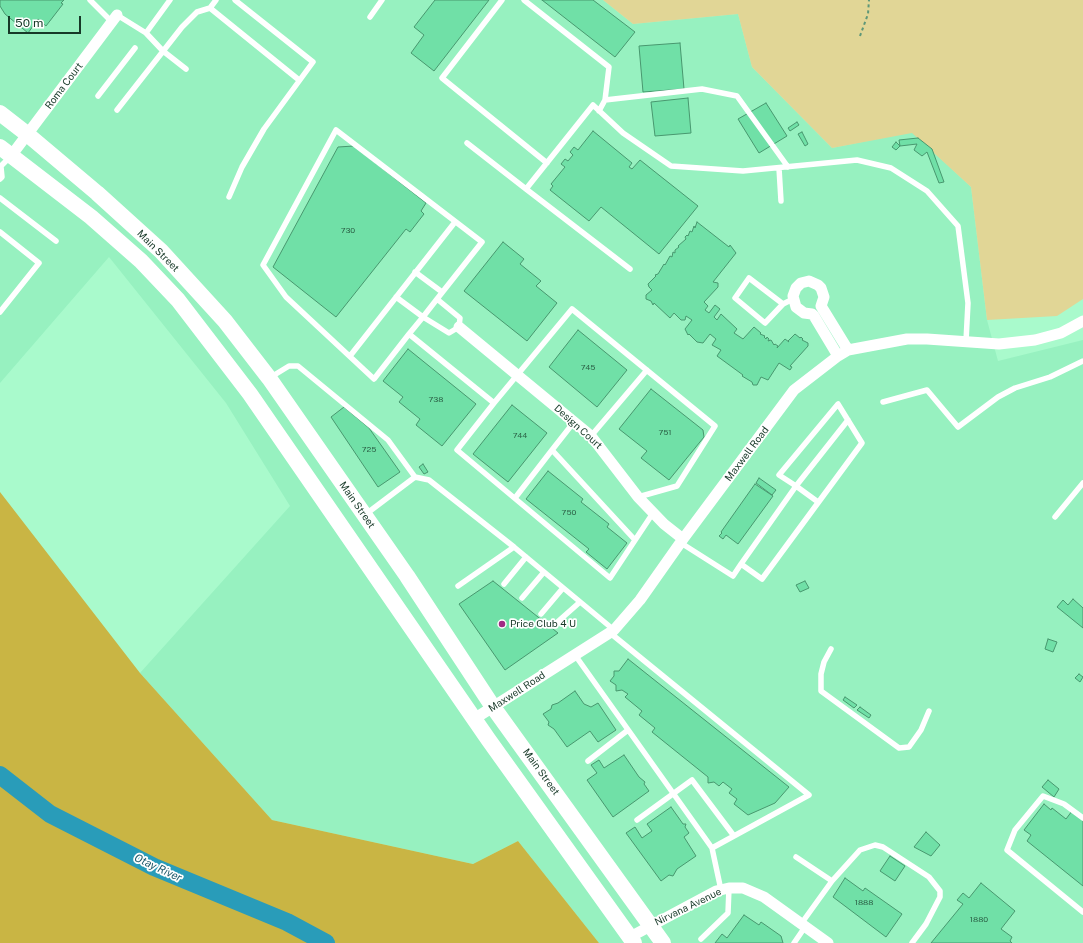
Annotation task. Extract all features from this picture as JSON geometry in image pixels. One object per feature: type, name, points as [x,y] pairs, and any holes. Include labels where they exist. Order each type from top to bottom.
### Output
[{"type":"main road","name":"Main Street","points":[[0,113],[28,134],[161,251],[225,321],[269,378],[365,516],[493,707],[584,830],[663,943]]},
{"type":"main road","name":"Main Street","points":[[3,159],[91,217],[141,261],[178,300],[254,400],[474,719],[632,940]]},
{"type":"street","name":"Roma Court","points":[[3,159],[28,134],[114,19]]},
{"type":"street","points":[[838,356],[814,316],[812,314],[800,311],[796,307],[793,299],[796,288],[800,284],[810,281],[818,285],[823,292],[821,306],[848,350]]},
{"type":"street","name":"Maxwell Road","points":[[474,719],[612,631],[640,600],[794,390],[838,356],[848,350],[907,339],[1000,344],[1036,340],[1061,333],[1083,321]]},
{"type":"street","name":"Design Court","points":[[459,327],[591,436],[603,449],[638,497],[682,541]]},
{"type":"street","name":"Nirvana Avenue","points":[[632,940],[651,926],[716,891],[743,888],[764,897],[828,943]]},
{"type":"lane","points":[[90,0],[114,19],[146,33],[163,51],[186,69]]},
{"type":"lane","points":[[146,33],[170,0]]},
{"type":"lane","points":[[117,110],[163,51],[197,12],[210,8],[216,0]]},
{"type":"lane","points":[[229,197],[242,167],[264,129],[313,62],[235,0]]},
{"type":"lane","points":[[370,17],[382,0]]},
{"type":"lane","points":[[502,0],[442,78],[548,162]]},
{"type":"lane","points":[[524,0],[609,67],[605,100],[599,111]]},
{"type":"lane","points":[[210,8],[299,80]]},
{"type":"lane","points":[[98,96],[135,48]]},
{"type":"lane","points":[[605,100],[702,89],[737,96],[788,167]]},
{"type":"lane","points":[[526,189],[593,105],[623,133],[671,166],[742,171],[857,160],[891,168],[927,191],[958,226],[968,303],[966,341]]},
{"type":"lane","points":[[336,130],[482,242],[442,292],[374,379],[286,297],[263,265],[336,130]]},
{"type":"lane","points":[[467,143],[630,269]]},
{"type":"lane","points":[[0,179],[3,159]]},
{"type":"lane","points":[[779,168],[781,201]]},
{"type":"lane","points":[[0,198],[56,241]]},
{"type":"lane","points":[[350,356],[455,222]]},
{"type":"lane","points":[[0,232],[39,263],[0,312]]},
{"type":"lane","points":[[416,272],[442,292]]},
{"type":"lane","points":[[783,304],[749,278],[735,298],[765,323],[783,304],[793,299]]},
{"type":"lane","points":[[396,297],[423,317],[449,333],[459,327],[460,318],[437,300]]},
{"type":"lane","points":[[638,497],[677,486],[715,426],[572,309],[457,450],[610,578],[653,513]]},
{"type":"lane","points":[[409,334],[494,403]]},
{"type":"lane","points":[[883,402],[927,390],[958,427],[998,397],[1015,388],[1050,377],[1083,360]]},
{"type":"lane","points":[[269,378],[289,366],[298,366],[388,440],[414,477],[429,480],[514,547],[808,795],[712,848]]},
{"type":"lane","points":[[591,436],[647,370]]},
{"type":"lane","points":[[741,564],[762,579],[862,443],[838,404],[779,475],[818,502]]},
{"type":"lane","points":[[682,541],[733,576],[796,486],[848,420]]},
{"type":"lane","points":[[514,498],[574,422]]},
{"type":"lane","points":[[552,450],[635,540]]},
{"type":"lane","points":[[365,516],[414,477]]},
{"type":"lane","points":[[1055,517],[1083,483]]},
{"type":"lane","points":[[458,586],[514,547]]},
{"type":"lane","points":[[504,584],[526,557]]},
{"type":"lane","points":[[522,598],[544,572]]},
{"type":"lane","points":[[541,614],[563,588]]},
{"type":"lane","points":[[554,625],[580,602]]},
{"type":"lane","points":[[831,649],[824,662],[821,674],[821,691],[899,748],[910,747],[922,730],[929,711]]},
{"type":"lane","points":[[575,655],[712,848],[725,889],[728,913],[701,939]]},
{"type":"lane","points":[[588,761],[628,730]]},
{"type":"lane","points":[[637,820],[692,780],[734,836]]},
{"type":"lane","points":[[1083,818],[1064,804],[1043,796],[1015,830],[1011,836],[1007,850],[1083,912]]},
{"type":"lane","points":[[794,943],[803,925],[832,881],[860,850],[875,845],[883,847],[929,877],[940,891],[940,897],[926,924],[912,943]]},
{"type":"lane","points":[[796,857],[832,881]]},
{"type":"path","points":[[860,36],[868,14],[869,0]]},
{"type":"shaded area","points":[[0,0],[603,0],[633,24],[738,14],[752,67],[832,148],[912,132],[971,187],[987,320],[998,361],[1083,340],[1083,943],[599,943],[518,841],[473,864],[272,820],[140,673],[290,506],[226,403],[109,257],[0,383]]},
{"type":"shaded area","points":[[603,0],[1083,0],[1083,299],[1057,316],[987,320],[971,187],[912,133],[832,148],[752,67],[738,14],[633,24]]},
{"type":"shaded area","points":[[0,492],[140,673],[272,820],[473,864],[518,841],[599,943],[0,943]]},
{"type":"building","points":[[0,0],[64,0],[61,3],[63,4],[46,26],[38,19],[28,33],[5,14],[0,6]]},
{"type":"building","points":[[435,0],[489,0],[434,71],[411,53],[424,35],[414,27]]},
{"type":"building","points":[[542,0],[593,0],[635,32],[615,57]]},
{"type":"building","points":[[680,43],[684,89],[643,92],[639,46]]},
{"type":"building","points":[[688,98],[691,133],[655,136],[651,102]]},
{"type":"building","points":[[766,103],[787,136],[759,153],[738,119]]},
{"type":"building","points":[[797,122],[799,125],[790,131],[788,128]]},
{"type":"building","points":[[593,131],[632,163],[629,167],[632,169],[640,160],[698,206],[659,254],[601,207],[589,221],[550,190],[553,186],[551,184],[565,167],[561,164],[565,159],[568,161],[573,155],[570,152],[574,147],[578,150]]},
{"type":"building","points":[[802,132],[808,144],[805,146],[798,134]]},
{"type":"building","points":[[918,138],[932,149],[944,182],[939,183],[927,152],[922,156],[914,150],[917,144],[900,146],[899,140]]},
{"type":"building","points":[[896,142],[900,146],[896,150],[892,147]]},
{"type":"building","points":[[354,146],[426,203],[421,211],[424,214],[410,232],[406,229],[336,317],[273,267],[338,147]]},
{"type":"building","points":[[697,222],[729,247],[730,245],[736,253],[713,282],[718,283],[718,287],[704,302],[708,306],[705,310],[709,313],[715,305],[720,309],[714,317],[717,320],[721,314],[737,329],[734,333],[743,339],[754,327],[761,333],[760,334],[765,336],[764,337],[766,339],[767,337],[769,339],[768,341],[771,340],[774,345],[775,344],[778,346],[777,348],[785,339],[789,342],[788,341],[795,334],[800,338],[801,337],[803,339],[802,340],[808,343],[808,346],[790,366],[792,367],[790,370],[779,363],[768,380],[761,377],[757,385],[753,385],[752,382],[717,356],[721,350],[712,345],[716,339],[710,334],[703,343],[697,342],[689,334],[688,335],[685,329],[692,320],[686,316],[685,320],[681,320],[674,313],[670,318],[654,303],[653,305],[651,301],[646,299],[646,295],[652,290],[648,284],[656,276],[655,275],[658,274],[670,256],[672,257],[673,252],[675,253],[675,250],[686,239],[685,237],[687,235],[688,236],[690,231],[692,232]]},
{"type":"building","points":[[503,242],[524,259],[520,264],[541,281],[536,286],[557,303],[527,341],[464,291]]},
{"type":"building","points":[[578,330],[627,370],[597,407],[549,367]]},
{"type":"building","points":[[408,349],[476,404],[442,446],[416,425],[420,419],[399,402],[403,397],[383,381]]},
{"type":"building","points":[[651,389],[703,430],[704,437],[669,480],[641,458],[647,451],[619,429]]},
{"type":"building","points":[[512,405],[547,433],[508,482],[473,454]]},
{"type":"building","points":[[344,407],[369,428],[400,472],[378,487],[331,417]]},
{"type":"building","points":[[423,464],[428,472],[424,474],[419,467]]},
{"type":"building","points":[[548,471],[583,499],[581,502],[609,524],[607,527],[627,543],[607,569],[586,552],[589,549],[526,499]]},
{"type":"building","points":[[759,478],[776,490],[772,495],[756,483]]},
{"type":"building","points":[[755,484],[773,496],[738,544],[726,535],[723,539],[719,536],[722,533],[721,532]]},
{"type":"building","points":[[493,581],[558,633],[505,670],[459,604]]},
{"type":"building","points":[[805,581],[809,588],[800,592],[796,585]]},
{"type":"building","points":[[1073,599],[1083,608],[1083,628],[1057,607],[1063,600],[1068,605]]},
{"type":"building","points":[[1048,639],[1057,642],[1053,652],[1045,649]]},
{"type":"building","points":[[628,659],[789,787],[775,803],[748,815],[734,804],[737,799],[729,793],[732,789],[723,782],[719,786],[714,782],[708,783],[708,777],[652,732],[655,728],[639,715],[642,711],[625,697],[628,694],[622,690],[616,691],[616,685],[610,681],[614,676],[614,671],[619,671]]},
{"type":"building","points":[[1079,674],[1083,677],[1080,682],[1075,678]]},
{"type":"building","points":[[575,691],[584,704],[591,707],[598,703],[616,730],[598,742],[590,731],[567,747],[554,729],[548,725],[549,722],[543,714],[551,709],[552,705],[558,703]]},
{"type":"building","points":[[845,697],[857,705],[854,708],[843,700]]},
{"type":"building","points":[[860,707],[871,715],[869,718],[857,710]]},
{"type":"building","points":[[624,755],[639,777],[645,782],[644,784],[649,791],[613,817],[587,780],[597,773],[591,765],[599,760],[604,768]]},
{"type":"building","points":[[1048,780],[1059,789],[1054,797],[1042,787]]},
{"type":"building","points":[[1044,804],[1051,810],[1052,808],[1066,819],[1072,811],[1083,819],[1083,886],[1027,841],[1031,835],[1024,830]]},
{"type":"building","points":[[671,807],[683,824],[686,824],[685,827],[689,833],[684,837],[696,856],[677,869],[673,876],[669,875],[661,881],[626,833],[635,827],[642,838],[652,831],[647,824]]},
{"type":"building","points":[[926,832],[940,845],[931,856],[914,847]]},
{"type":"building","points":[[890,856],[905,866],[895,881],[880,871]]},
{"type":"building","points":[[845,878],[863,891],[865,888],[902,914],[886,937],[833,897]]},
{"type":"building","points":[[981,883],[1015,911],[1001,929],[1012,937],[1010,941],[1012,943],[931,943],[963,904],[957,900],[963,893],[969,898]]},
{"type":"building","points":[[744,915],[759,925],[761,922],[781,936],[783,943],[715,943],[722,934],[727,938]]},
{"type":"waterway","name":"Otay River","points":[[0,775],[50,814],[154,867],[287,922],[326,943]]},
{"type":"place","name":"Price Club 4 U","points":[[502,624]]}]
